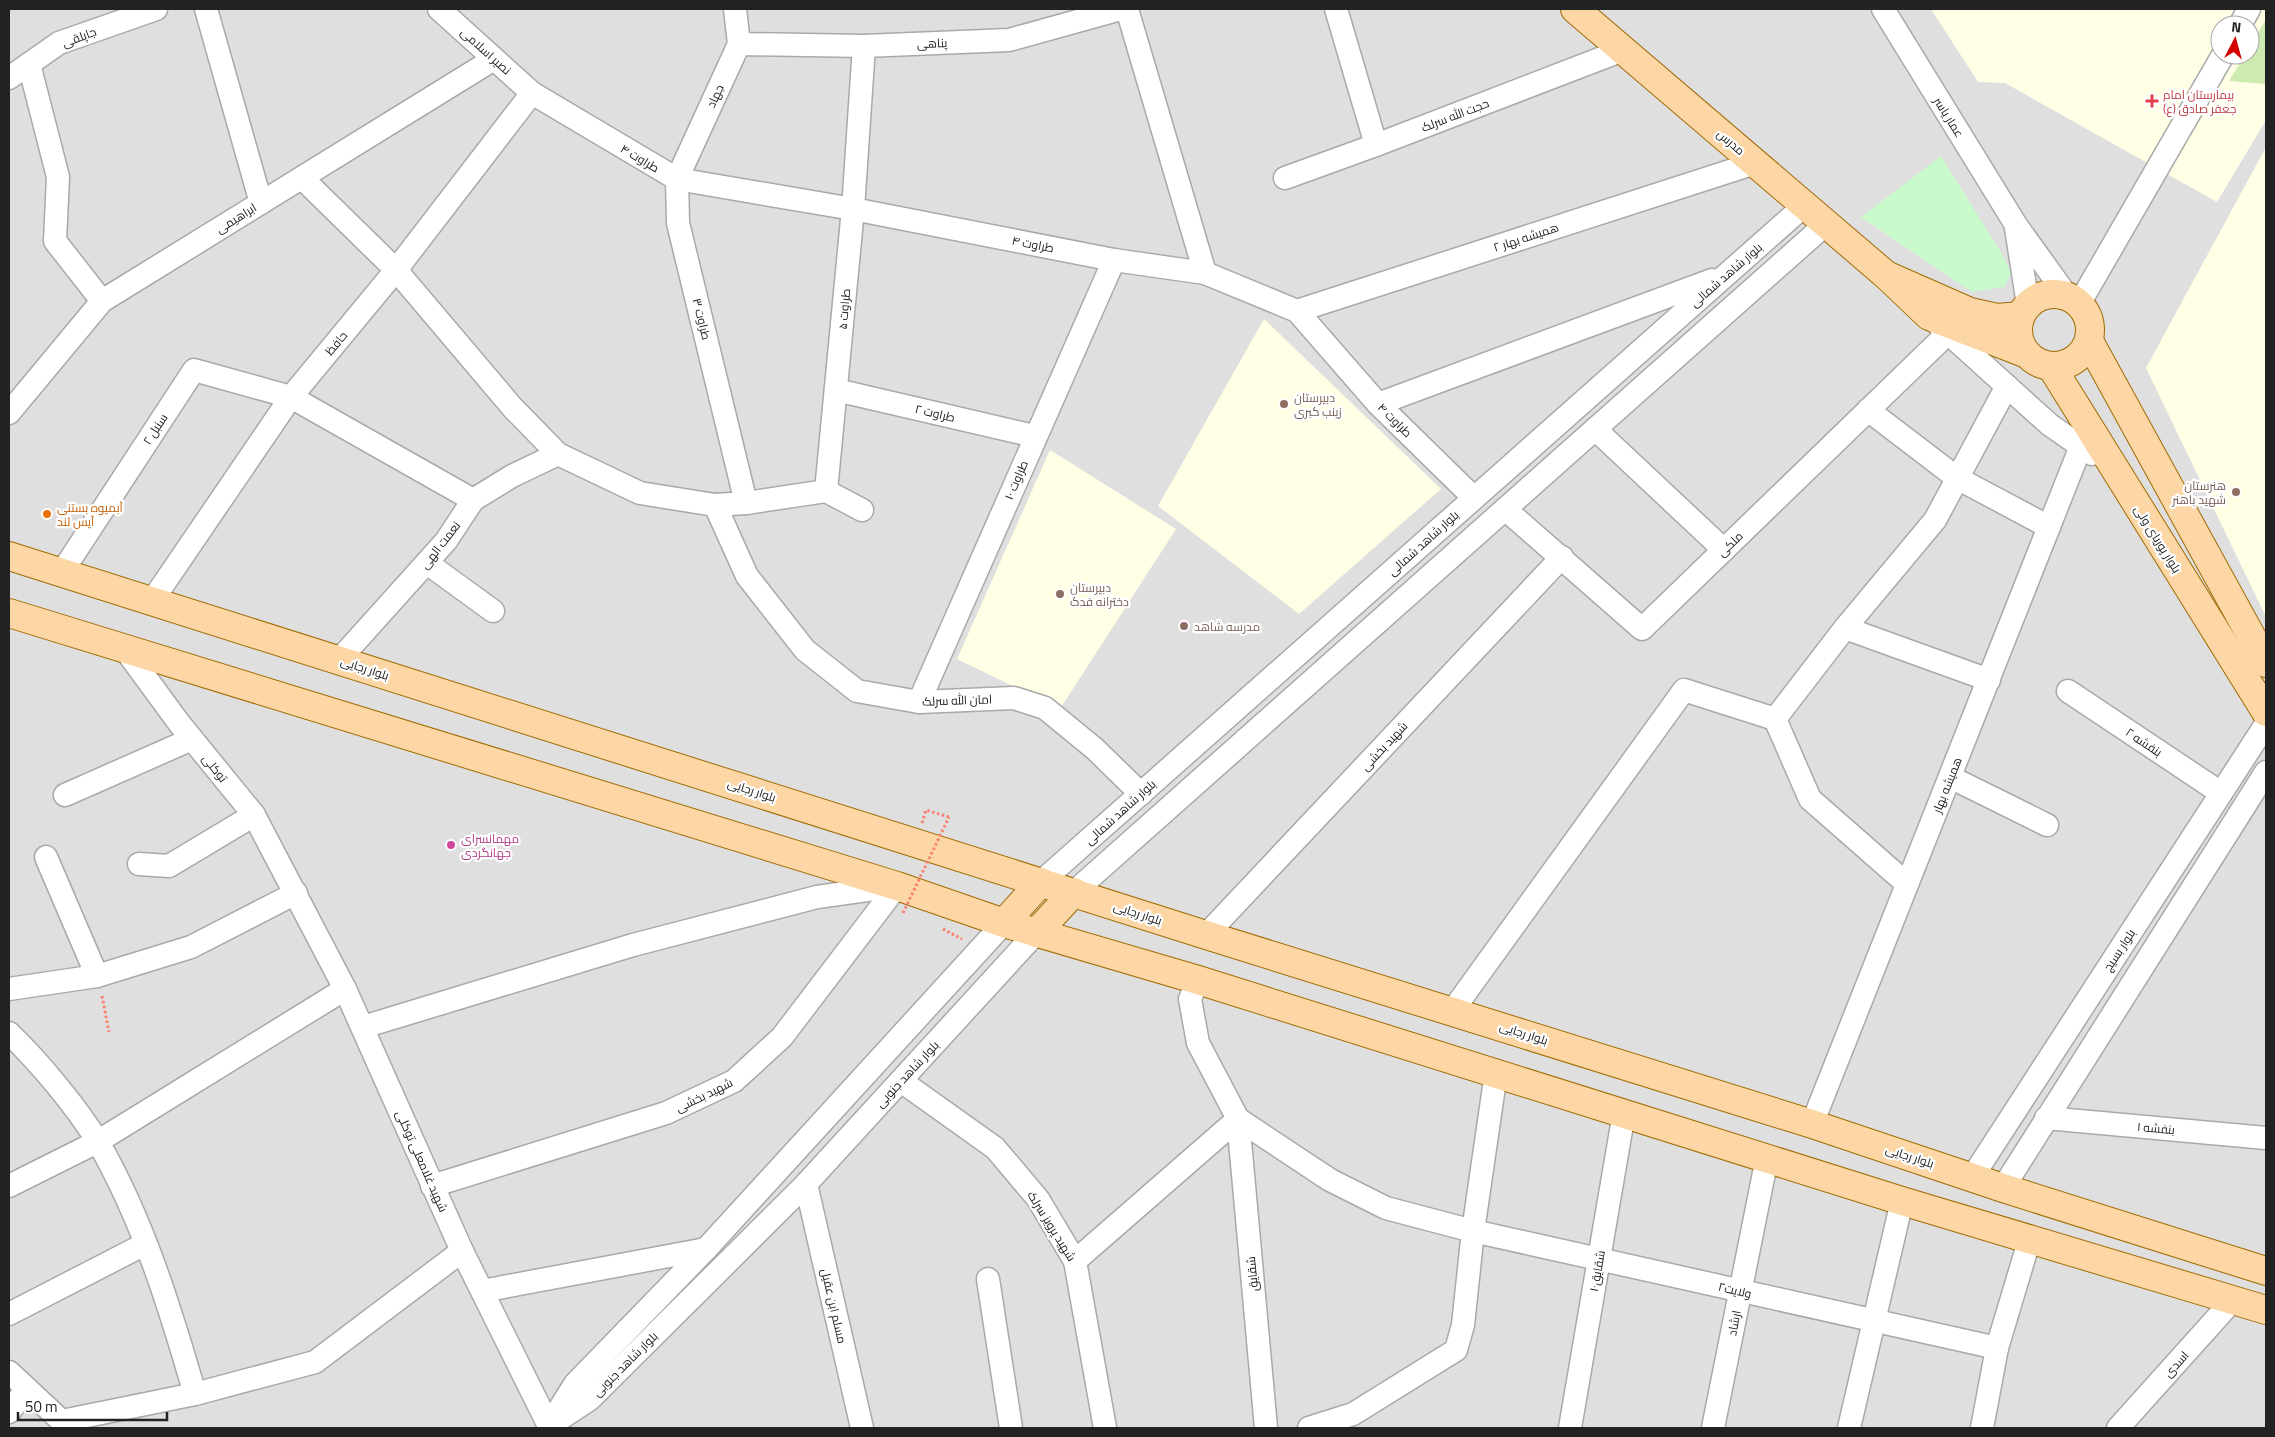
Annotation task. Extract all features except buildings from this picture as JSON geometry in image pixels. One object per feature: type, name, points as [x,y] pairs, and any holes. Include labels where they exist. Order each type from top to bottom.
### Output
[{"type":"main road","name":"مدرس","points":[[1584,11],[1623,50],[1886,275],[1938,324],[2027,354]]},
{"type":"main road","name":"مدرس","points":[[1886,275],[1970,312],[1997,318],[2024,310]]},
{"type":"main road","points":[[2053,294],[2073,300],[2089,321],[2088,341],[2083,352],[2074,360],[2063,365],[2050,366],[2038,362],[2027,354],[2020,342],[2018,329],[2024,310],[2039,297],[2053,294]]},
{"type":"main road","points":[[2088,341],[2266,663]]},
{"type":"main road","name":"بلوار پوریای ولی","points":[[2050,366],[2266,712]]},
{"type":"main road","name":"بلوار رجایی","points":[[9,556],[1206,935],[1453,1010],[2266,1271]]},
{"type":"main road","points":[[9,613],[897,886],[1036,933],[1198,980],[1902,1200],[2266,1310]]},
{"type":"main road","points":[[1004,923],[1041,882]]},
{"type":"main road","points":[[1036,933],[1074,892]]},
{"type":"street","name":"جاپلقی","points":[[9,78],[59,43],[156,9]]},
{"type":"street","points":[[206,9],[261,203]]},
{"type":"street","name":"نصیر اسلامی","points":[[439,9],[532,93]]},
{"type":"street","points":[[735,9],[739,44]]},
{"type":"street","name":"پناهی","points":[[739,44],[864,46],[1009,40],[1122,9]]},
{"type":"street","points":[[1127,9],[1205,273]]},
{"type":"street","points":[[1336,9],[1376,146]]},
{"type":"street","name":"عمار یاسر","points":[[1883,9],[2016,225],[2073,300]]},
{"type":"street","name":"جهاد","points":[[677,179],[739,44]]},
{"type":"street","name":"طراوت ۵","points":[[826,491],[853,209],[864,46]]},
{"type":"street","name":"حجت الله سرلک","points":[[1285,178],[1376,146],[1623,50]]},
{"type":"street","name":"ابراهیمی","points":[[9,413],[102,301],[494,59]]},
{"type":"street","points":[[29,64],[58,177],[55,241],[102,301]]},
{"type":"street","points":[[2073,300],[2216,65]]},
{"type":"street","name":"طراوت ۴","points":[[532,93],[677,179],[853,209],[1114,260],[1205,273],[1297,311],[1378,404],[1474,498]]},
{"type":"street","name":"حافظ","points":[[152,601],[291,397],[396,270],[532,93]]},
{"type":"street","name":"همیشه بهار ۲","points":[[1297,311],[1756,163]]},
{"type":"street","points":[[302,178],[396,270],[512,407],[558,454],[640,493],[715,505],[746,503],[826,491],[862,510]]},
{"type":"street","name":"طراوت ۳","points":[[677,179],[678,223],[746,503]]},
{"type":"street","name":"بلوار شاهد شمالی","points":[[1041,882],[1805,205]]},
{"type":"street","points":[[1074,892],[1826,224]]},
{"type":"street","name":"عمار یاسر","points":[[2016,225],[2024,310]]},
{"type":"street","name":"طراوت ۱۰","points":[[920,702],[1034,436],[1114,260]]},
{"type":"street","points":[[1378,404],[1725,276]]},
{"type":"street","points":[[1938,324],[2050,425],[2115,468]]},
{"type":"street","name":"ملکی","points":[[1506,509],[1642,628],[1868,410],[1938,324]]},
{"type":"street","name":"سنبل ۲","points":[[62,572],[194,370],[291,397]]},
{"type":"street","points":[[1775,719],[1845,628],[1935,520],[2007,386]]},
{"type":"street","name":"طراوت ۲","points":[[836,390],[1034,436]]},
{"type":"street","points":[[291,397],[473,500]]},
{"type":"street","points":[[1868,410],[1957,478],[2049,527]]},
{"type":"street","points":[[1595,429],[1724,550]]},
{"type":"street","name":"همیشه بهار","points":[[1812,1124],[2081,446]]},
{"type":"street","name":"نعمت الهی","points":[[339,660],[446,541],[473,500],[512,476],[558,454]]},
{"type":"street","name":"امان الله سرلک","points":[[715,505],[747,576],[805,650],[857,691],[920,702],[1014,698],[1045,708],[1095,749],[1141,794]]},
{"type":"street","name":"شهید بخشی","points":[[1206,935],[1562,557]]},
{"type":"street","points":[[427,562],[493,611]]},
{"type":"street","points":[[1845,628],[1989,680]]},
{"type":"street","name":"توکلی","points":[[124,648],[192,739],[254,815],[296,893]]},
{"type":"street","points":[[1453,1010],[1684,690],[1775,719],[1810,800],[1907,884]]},
{"type":"street","name":"بنفشه ۲","points":[[2068,691],[2221,793]]},
{"type":"street","name":"بلوار بسیج","points":[[1973,1176],[2266,724]]},
{"type":"street","points":[[65,794],[192,739]]},
{"type":"street","points":[[2003,1188],[2266,772]]},
{"type":"street","points":[[1950,777],[2047,825]]},
{"type":"street","points":[[139,864],[169,866],[254,815]]},
{"type":"street","points":[[46,857],[97,976]]},
{"type":"street","points":[[363,1027],[633,945],[817,897],[897,886]]},
{"type":"street","name":"شهید بخشی","points":[[432,1186],[666,1113],[734,1081],[782,1037],[897,886]]},
{"type":"street","points":[[9,989],[97,976],[191,947],[296,893]]},
{"type":"street","name":"شهید غلامعلی توکلی","points":[[296,893],[363,1027],[462,1251],[549,1427]]},
{"type":"street","name":"بلوار شاهد جنوبی","points":[[549,1427],[575,1384],[706,1249],[1004,923]]},
{"type":"street","name":"بلوار شاهد جنوبی","points":[[549,1427],[590,1399],[806,1184],[1036,933]]},
{"type":"street","points":[[1075,1261],[1238,1119],[1198,1043],[1190,999],[1198,980]]},
{"type":"street","points":[[9,1186],[97,1142],[345,989]]},
{"type":"street","points":[[9,1033],[55,1085],[97,1142],[128,1202],[169,1305],[195,1394]]},
{"type":"street","points":[[1309,1428],[1353,1414],[1456,1350],[1463,1325],[1473,1231],[1496,1073]]},
{"type":"street","name":"شهید پرویز سرلک","points":[[901,1081],[995,1148],[1038,1199],[1075,1261],[1105,1428]]},
{"type":"street","name":"شقایق۱۰","points":[[1570,1428],[1624,1113]]},
{"type":"street","name":"بنفشه ۱","points":[[2046,1118],[2265,1136]]},
{"type":"street","name":"ولایت۲","points":[[1238,1119],[1330,1180],[1386,1208],[1473,1231],[1997,1348]]},
{"type":"street","name":"شقایق","points":[[1238,1119],[1266,1428]]},
{"type":"street","name":"ارشاد","points":[[1713,1428],[1767,1158]]},
{"type":"street","name":"مسلم ابن عقیل","points":[[806,1184],[862,1428]]},
{"type":"street","points":[[1849,1428],[1902,1200]]},
{"type":"street","points":[[1982,1428],[1997,1348],[2030,1238]]},
{"type":"street","points":[[9,1314],[145,1244]]},
{"type":"street","points":[[482,1291],[706,1249]]},
{"type":"street","points":[[9,1372],[65,1425],[195,1394],[315,1362],[462,1251]]},
{"type":"street","points":[[988,1279],[1010,1428]]},
{"type":"street","name":"اسدی","points":[[2118,1428],[2233,1300]]},
{"type":"street","points":[[9,1412],[27,1389]]},
{"type":"path","points":[[903,913],[949,817],[926,810]]},
{"type":"path","points":[[935,924],[980,948]]},
{"type":"path","points":[[97,976],[109,1032]]},
{"type":"shaded area","points":[[9,9],[2266,9],[2266,1428],[9,1428]]},
{"type":"shaded area","name":"بیمارستان امام جعفر صادق (ع)","points":[[1931,9],[2266,9],[2266,120],[2217,202],[2005,83],[1978,82]]},
{"type":"shaded area","name":"هنرستان شهید باهنر","points":[[2266,147],[2266,617],[2146,368]]},
{"type":"shaded area","name":"دبیرستان زینب کبری","points":[[1264,319],[1441,489],[1299,614],[1158,506]]},
{"type":"shaded area","name":"دبیرستان دخترانه فدک","points":[[1050,450],[1176,529],[1060,709],[957,659]]},
{"type":"green space","points":[[2266,19],[2266,84],[2229,81],[2239,65],[2260,65],[2260,29]]},
{"type":"green space","points":[[1941,156],[2002,254],[2011,274],[2004,287],[1972,292],[1861,217]]},
{"type":"place","name":"بیمارستان امام جعفر صادق (ع)","points":[[2152,101]]},
{"type":"place","name":"دبیرستان زینب کبری","points":[[1284,404]]},
{"type":"place","name":"هنرستان شهید باهنر","points":[[2236,492]]},
{"type":"place","name":"آبمیوه بستنی آیس لند","points":[[47,514]]},
{"type":"place","name":"دبیرستان دخترانه فدک","points":[[1060,594]]},
{"type":"place","name":"مدرسه شاهد","points":[[1184,626]]},
{"type":"place","name":"مهمانسرای جهانگردی","points":[[451,845]]}]
